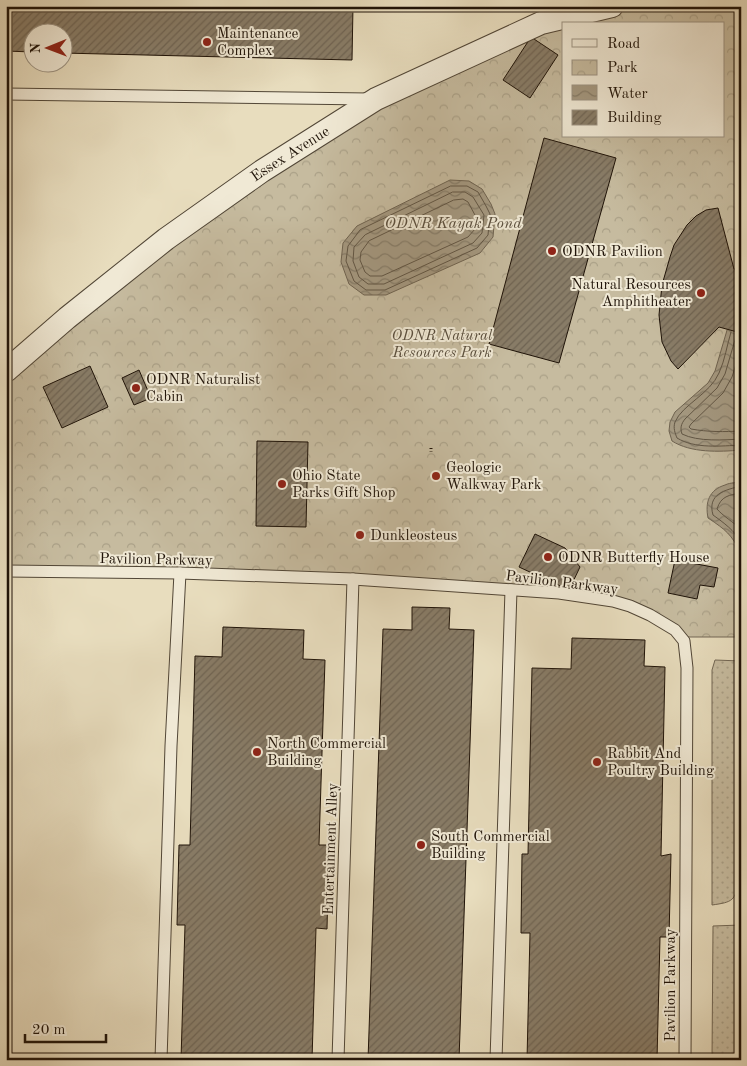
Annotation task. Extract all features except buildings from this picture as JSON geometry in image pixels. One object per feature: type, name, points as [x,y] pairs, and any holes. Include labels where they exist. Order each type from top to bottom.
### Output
[{"type":"street","name":"Essex Avenue","points":[[6,371],[67,318],[166,239],[262,170],[376,99],[541,23],[612,6]]},
{"type":"lane","points":[[6,94],[376,99]]},
{"type":"lane","name":"Pavilion Parkway","points":[[6,571],[180,573],[353,579],[559,593],[613,601],[630,606],[675,630],[684,641],[687,668],[685,1060]]},
{"type":"lane","points":[[161,1060],[171,746],[180,573]]},
{"type":"lane","name":"Entertainment Alley","points":[[338,1060],[353,579]]},
{"type":"lane","points":[[496,1060],[511,590]]},
{"type":"green space","name":"ODNR Natural Resources Park","points":[[612,6],[741,6],[741,637],[681,637],[675,630],[630,606],[613,601],[559,593],[353,579],[180,573],[6,571],[6,371],[71,315],[166,239],[262,171],[376,99],[541,23]]},
{"type":"green space","points":[[715,660],[741,661],[739,880],[732,899],[725,903],[712,905],[712,670]]},
{"type":"green space","points":[[741,925],[741,1060],[712,1060],[713,926]]},
{"type":"water","name":"ODNR Kayak Pond","points":[[450,180],[469,181],[482,189],[491,204],[495,214],[493,237],[480,253],[386,295],[364,295],[349,284],[341,262],[343,243],[357,226]]},
{"type":"water","points":[[741,275],[741,450],[715,451],[688,448],[672,441],[669,431],[670,422],[675,412],[708,383],[715,371]]},
{"type":"water","points":[[741,479],[741,553],[727,533],[708,518],[707,507],[709,497],[715,490]]},
{"type":"place","name":"Maintenance Complex","points":[[207,42]]},
{"type":"place","name":"ODNR Pavilion","points":[[552,251]]},
{"type":"place","name":"Natural Resources Amphitheater","points":[[701,293]]},
{"type":"place","name":"ODNR Naturalist Cabin","points":[[136,388]]},
{"type":"place","name":"Geologic Walkway Park","points":[[436,476]]},
{"type":"place","name":"Ohio State Parks Gift Shop","points":[[282,484]]},
{"type":"place","name":"Dunkleosteus","points":[[360,535]]},
{"type":"place","name":"ODNR Butterfly House","points":[[548,557]]},
{"type":"place","name":"North Commercial Building","points":[[257,752]]},
{"type":"place","name":"Rabbit And Poultry Building","points":[[597,762]]},
{"type":"place","name":"South Commercial Building","points":[[421,845]]}]
